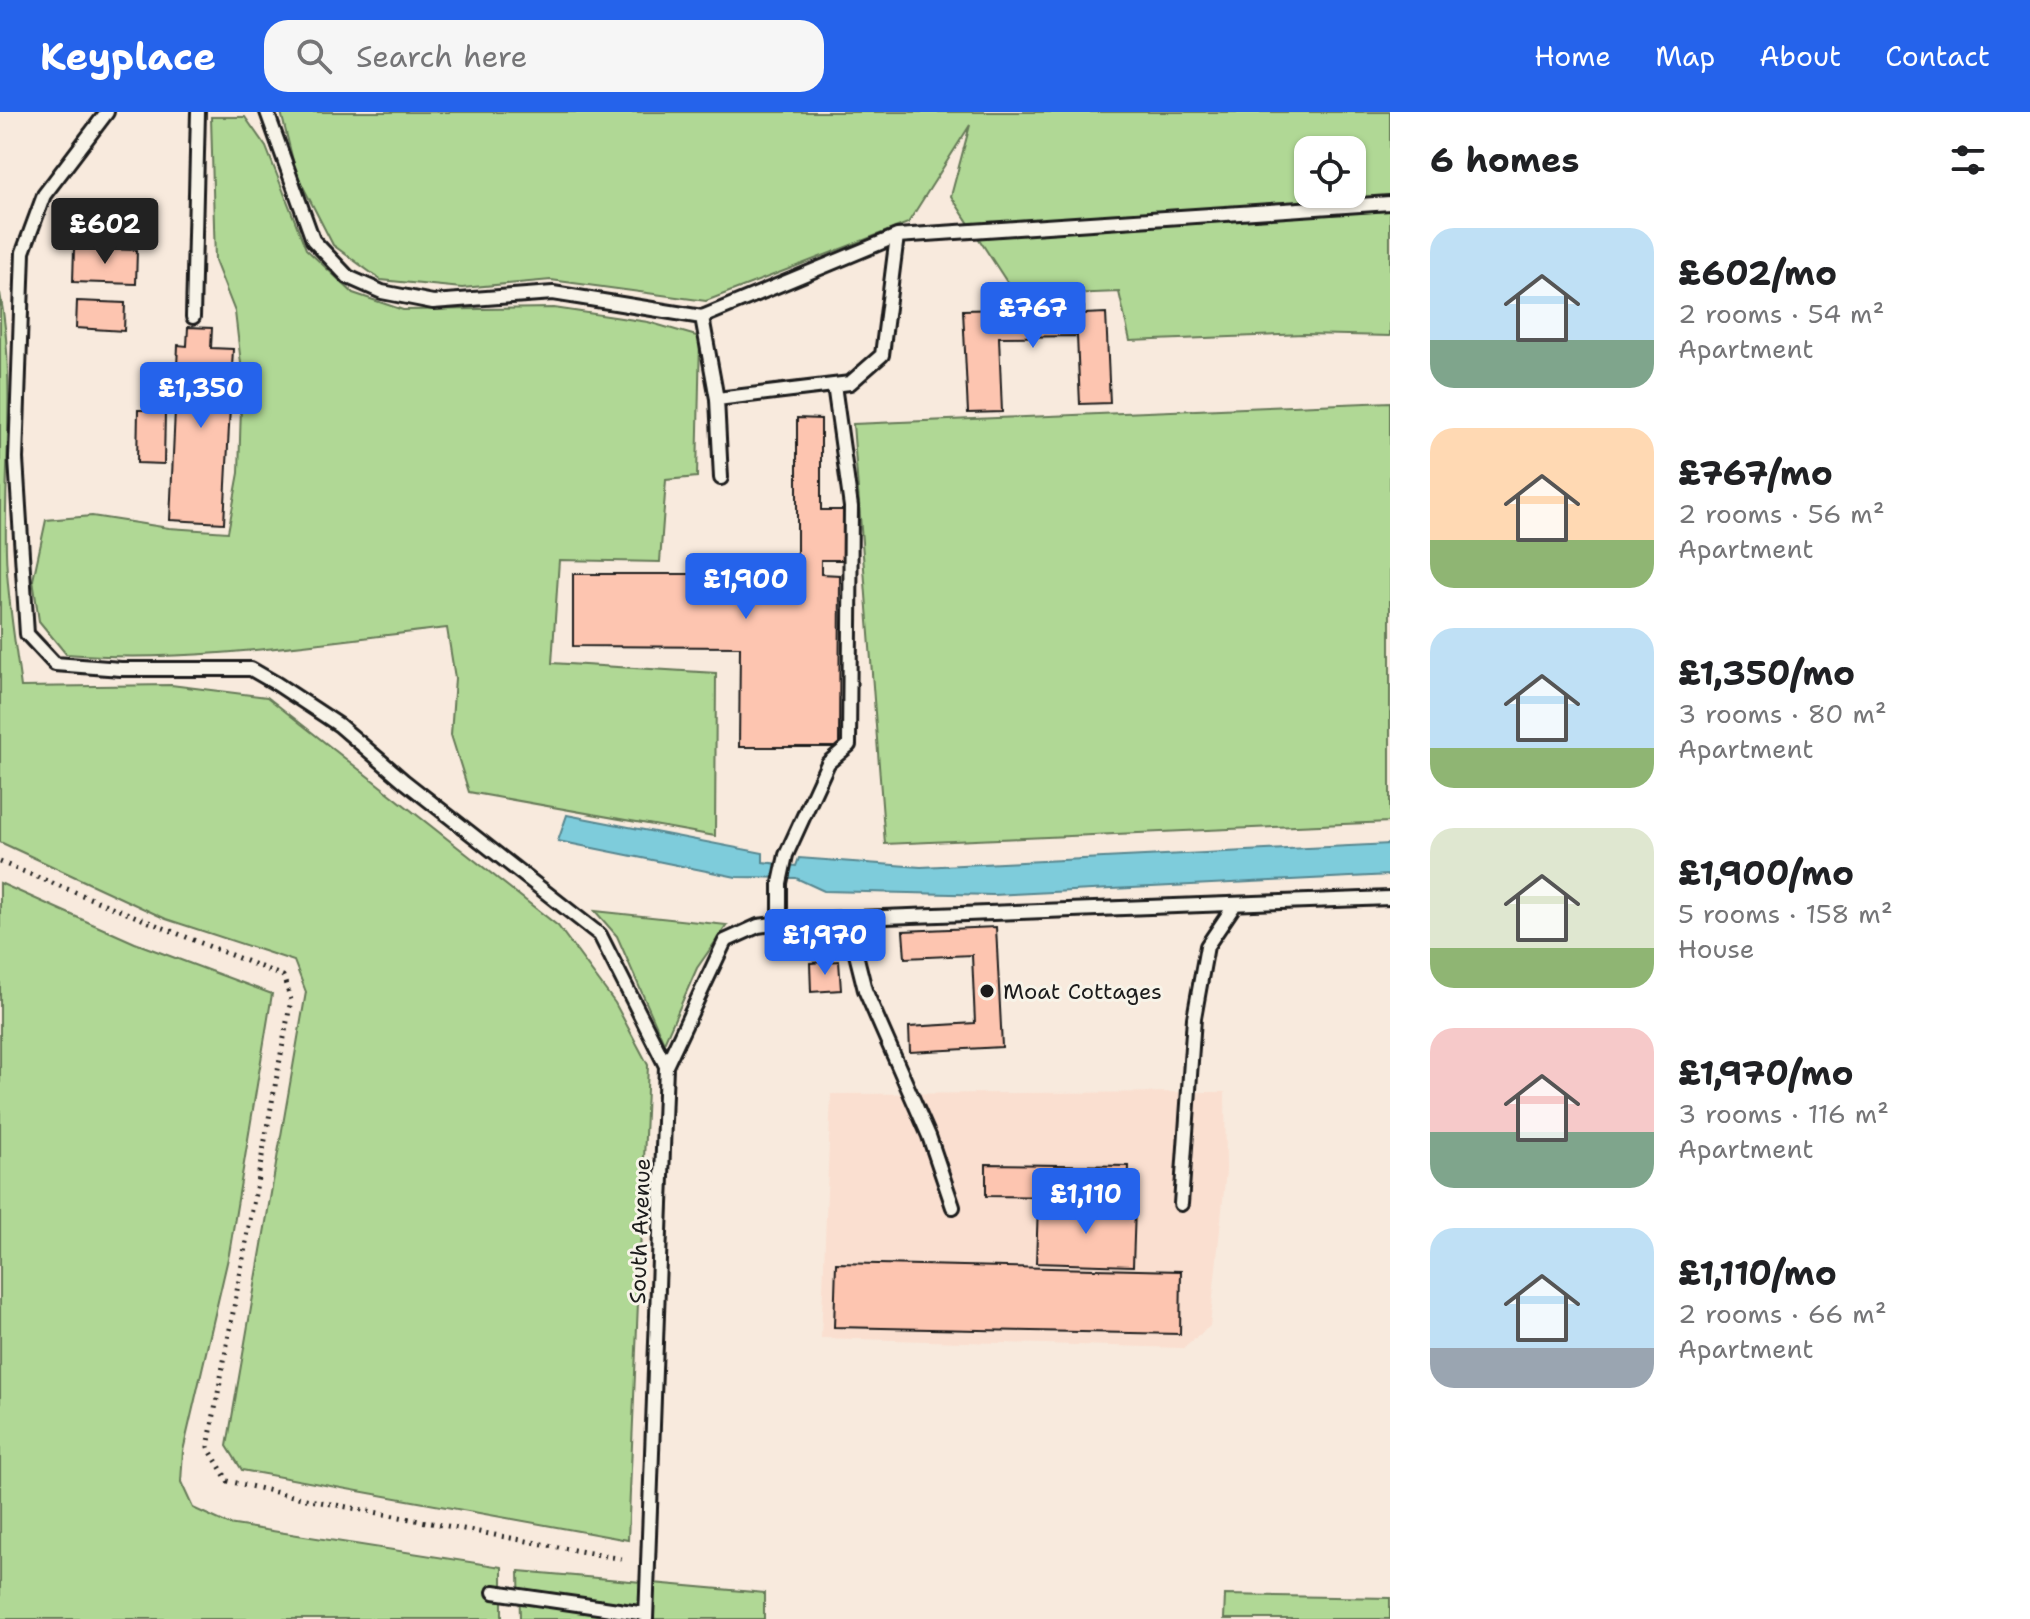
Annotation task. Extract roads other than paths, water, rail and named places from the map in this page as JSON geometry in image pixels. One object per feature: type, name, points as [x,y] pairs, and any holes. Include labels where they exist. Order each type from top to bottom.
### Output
[{"type":"lane","points":[[107,112],[44,195],[23,252],[16,459],[27,634],[55,664],[121,669],[251,669],[339,725],[404,781],[600,935],[666,1066]]},
{"type":"lane","points":[[193,317],[198,112]]},
{"type":"lane","points":[[267,112],[313,240],[348,277],[382,292],[433,302],[553,293],[702,317],[897,236],[1390,203]]},
{"type":"lane","points":[[717,399],[850,383],[882,355],[897,236]]},
{"type":"lane","points":[[702,317],[717,399],[721,478]]},
{"type":"lane","points":[[780,923],[780,883],[786,855],[828,763],[849,745],[851,507],[834,385]]},
{"type":"lane","name":"South Avenue","points":[[646,1616],[666,1066],[725,941],[758,926],[804,920],[1390,898]]},
{"type":"lane","points":[[1181,1204],[1190,1117],[1194,1018],[1207,946],[1234,906]]},
{"type":"lane","points":[[847,918],[865,990],[929,1136],[953,1207]]},
{"type":"lane","points":[[494,1592],[646,1616]]},
{"type":"water","points":[[567,815],[763,853],[763,862],[796,866],[799,858],[921,867],[1390,844],[1390,875],[993,895],[824,891],[796,878],[736,877],[558,841]]},
{"type":"place","name":"Moat Cottages","points":[[987,991]]}]
